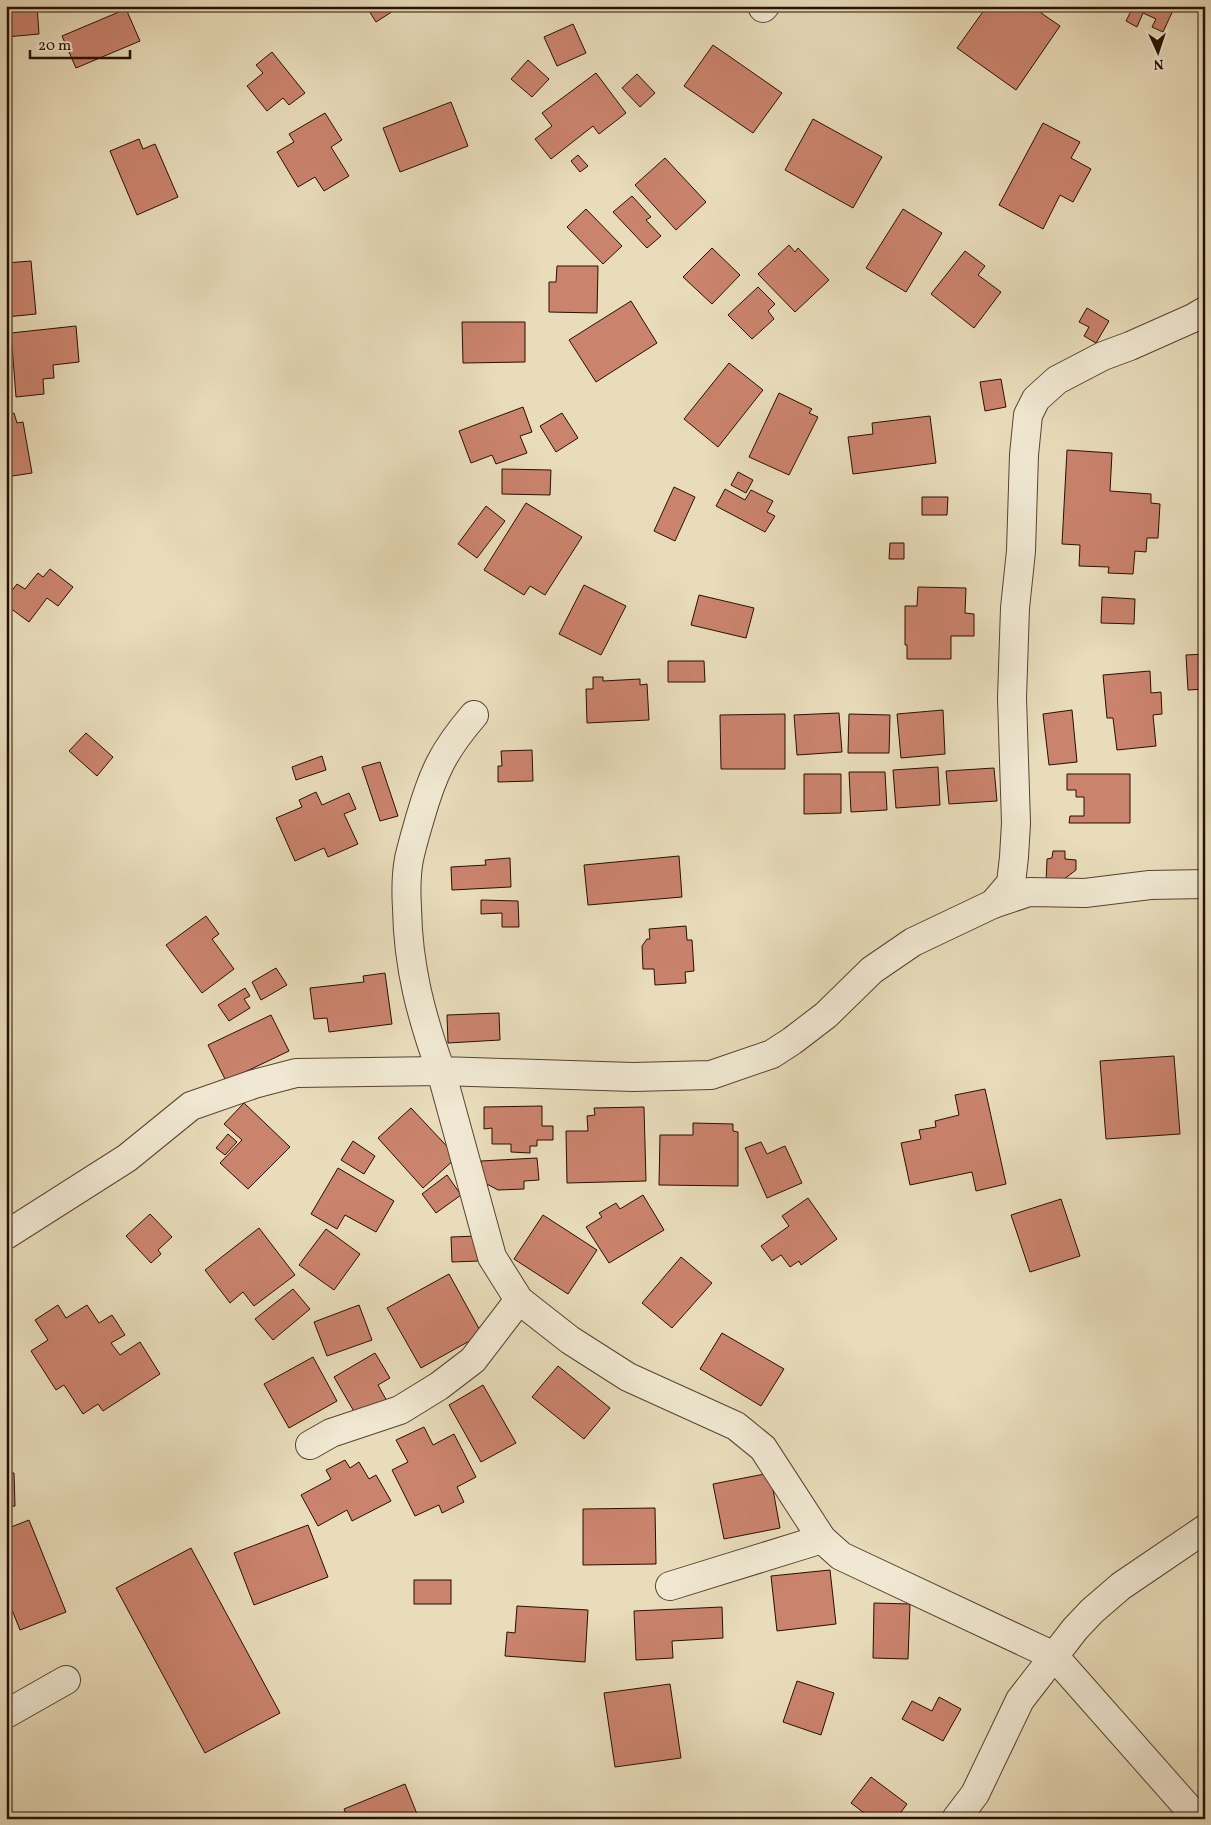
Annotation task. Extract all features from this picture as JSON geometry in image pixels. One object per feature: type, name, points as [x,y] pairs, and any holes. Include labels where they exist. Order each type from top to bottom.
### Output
[{"type":"street","points":[[993,904],[1011,883],[1016,822],[1012,698],[1016,608],[1021,551],[1024,455],[1028,415],[1036,399],[1057,380],[1103,356],[1130,346],[1205,311]]},
{"type":"street","points":[[474,715],[456,736],[436,769],[427,793],[409,860],[406,889],[408,931],[417,996],[441,1071],[492,1257],[519,1300],[570,1340],[628,1377],[736,1426],[763,1448],[822,1539],[840,1556],[1054,1656],[1198,1819]]},
{"type":"street","points":[[6,1235],[127,1158],[191,1106],[254,1084],[296,1073],[441,1071],[632,1077],[711,1075],[772,1054],[826,1015],[872,970],[913,942],[993,904],[1029,892],[1085,893],[1150,885],[1205,884]]},
{"type":"street","points":[[310,1445],[331,1432],[400,1410],[439,1386],[473,1360],[519,1300]]},
{"type":"street","points":[[956,1819],[975,1794],[1020,1700],[1075,1629],[1092,1611],[1121,1586],[1205,1528]]},
{"type":"street","points":[[670,1586],[822,1539]]},
{"type":"street","points":[[6,1714],[66,1680]]},
{"type":"building","points":[[6,6],[37,6],[39,34],[6,37]]},
{"type":"building","points":[[366,6],[401,6],[376,22]]},
{"type":"building","points":[[987,6],[1031,6],[1060,26],[1016,90],[957,48]]},
{"type":"building","points":[[1175,6],[1163,32],[1152,27],[1156,19],[1143,13],[1137,27],[1126,21],[1131,11],[1122,7]]},
{"type":"building","points":[[126,9],[140,41],[76,68],[62,36]]},
{"type":"building","points":[[573,24],[586,53],[557,66],[544,37]]},
{"type":"building","points":[[713,45],[782,93],[753,133],[684,86]]},
{"type":"building","points":[[272,52],[305,93],[289,105],[283,98],[267,111],[247,86],[263,73],[256,65]]},
{"type":"building","points":[[528,60],[549,79],[532,97],[511,79]]},
{"type":"building","points":[[596,73],[626,113],[599,134],[593,126],[551,159],[535,139],[552,126],[542,113]]},
{"type":"building","points":[[637,74],[655,93],[640,107],[622,88]]},
{"type":"building","points":[[451,102],[468,146],[400,172],[383,128]]},
{"type":"building","points":[[325,113],[342,140],[331,147],[349,176],[324,191],[315,177],[298,187],[277,152],[294,142],[289,134]]},
{"type":"building","points":[[813,119],[882,157],[853,208],[785,170]]},
{"type":"building","points":[[1043,123],[1080,142],[1071,158],[1091,169],[1073,202],[1060,195],[1043,229],[999,205]]},
{"type":"building","points":[[139,139],[143,149],[155,144],[178,197],[137,215],[110,151]]},
{"type":"building","points":[[578,155],[588,166],[580,172],[571,161]]},
{"type":"building","points":[[665,158],[706,202],[676,230],[635,185]]},
{"type":"building","points":[[632,196],[651,217],[646,220],[661,236],[647,248],[613,212]]},
{"type":"building","points":[[586,209],[622,246],[603,264],[567,227]]},
{"type":"building","points":[[903,209],[942,233],[906,292],[866,268]]},
{"type":"building","points":[[789,245],[795,252],[798,248],[829,280],[795,312],[758,274]]},
{"type":"building","points":[[712,248],[740,275],[712,304],[683,277]]},
{"type":"building","points":[[965,251],[985,266],[978,275],[1001,292],[974,328],[931,294]]},
{"type":"building","points":[[31,261],[36,314],[6,317],[6,263]]},
{"type":"building","points":[[557,266],[598,266],[597,313],[549,312],[549,282],[556,282]]},
{"type":"building","points":[[758,287],[775,304],[768,311],[774,319],[752,339],[728,315]]},
{"type":"building","points":[[631,301],[657,343],[596,382],[569,340]]},
{"type":"building","points":[[1087,308],[1109,321],[1096,343],[1084,336],[1089,327],[1079,322]]},
{"type":"building","points":[[462,322],[525,322],[525,362],[463,363]]},
{"type":"building","points":[[76,326],[79,362],[53,365],[54,378],[43,379],[44,394],[16,397],[11,333]]},
{"type":"building","points":[[729,363],[763,390],[718,447],[684,419]]},
{"type":"building","points":[[1001,379],[1006,407],[985,411],[980,382]]},
{"type":"building","points":[[779,393],[812,409],[809,413],[818,417],[789,475],[749,457]]},
{"type":"building","points":[[523,407],[532,432],[520,436],[527,453],[496,464],[492,455],[471,463],[459,431]]},
{"type":"building","points":[[14,413],[17,423],[23,422],[32,473],[6,477],[6,415]]},
{"type":"building","points":[[562,413],[578,438],[556,452],[540,426]]},
{"type":"building","points":[[930,416],[936,463],[853,474],[848,437],[873,434],[872,423]]},
{"type":"building","points":[[1067,450],[1112,453],[1110,491],[1151,494],[1151,503],[1160,504],[1158,538],[1147,538],[1146,552],[1135,551],[1133,574],[1108,573],[1109,567],[1079,566],[1080,545],[1062,544]]},
{"type":"building","points":[[502,469],[551,470],[550,495],[502,494]]},
{"type":"building","points":[[738,472],[753,480],[746,493],[731,485]]},
{"type":"building","points":[[674,487],[695,497],[675,541],[654,531]]},
{"type":"building","points":[[725,489],[745,500],[751,490],[773,501],[767,512],[775,516],[765,532],[716,506]]},
{"type":"building","points":[[922,497],[948,497],[947,515],[922,515]]},
{"type":"building","points":[[526,503],[582,537],[545,595],[530,586],[524,595],[484,570]]},
{"type":"building","points":[[486,506],[505,521],[477,558],[458,544]]},
{"type":"building","points":[[890,543],[904,543],[904,559],[889,559]]},
{"type":"building","points":[[50,569],[73,587],[58,606],[47,598],[29,622],[6,605],[6,598],[17,584],[25,589],[38,573],[43,577]]},
{"type":"building","points":[[584,585],[626,606],[601,655],[559,634]]},
{"type":"building","points":[[918,587],[966,588],[965,613],[974,614],[974,636],[951,636],[951,659],[907,659],[905,606],[917,606]]},
{"type":"building","points":[[699,595],[754,608],[746,638],[691,625]]},
{"type":"building","points":[[1102,597],[1135,599],[1134,624],[1101,623]]},
{"type":"building","points":[[1205,654],[1205,689],[1188,690],[1186,655]]},
{"type":"building","points":[[668,661],[704,661],[705,682],[668,682]]},
{"type":"building","points":[[1150,671],[1151,693],[1161,692],[1162,714],[1153,715],[1156,746],[1117,750],[1113,718],[1107,718],[1103,675]]},
{"type":"building","points":[[593,677],[603,677],[603,681],[640,679],[640,685],[647,684],[649,720],[587,723],[586,689],[593,689]]},
{"type":"building","points":[[943,710],[945,754],[901,758],[897,714]]},
{"type":"building","points":[[1072,710],[1077,762],[1049,765],[1043,714]]},
{"type":"building","points":[[839,713],[842,752],[797,755],[794,715]]},
{"type":"building","points":[[785,714],[785,769],[721,769],[720,715]]},
{"type":"building","points":[[849,714],[890,715],[889,753],[848,753]]},
{"type":"building","points":[[86,733],[113,757],[97,776],[69,751]]},
{"type":"building","points":[[532,750],[533,781],[498,782],[498,766],[502,766],[501,751]]},
{"type":"building","points":[[322,756],[326,770],[296,780],[292,767]]},
{"type":"building","points":[[380,762],[398,816],[380,821],[362,767]]},
{"type":"building","points":[[938,767],[940,805],[896,808],[893,770]]},
{"type":"building","points":[[994,768],[997,801],[949,804],[946,771]]},
{"type":"building","points":[[849,772],[885,772],[887,810],[851,812]]},
{"type":"building","points":[[804,774],[841,774],[841,813],[804,814]]},
{"type":"building","points":[[1067,774],[1130,774],[1130,823],[1069,823],[1070,816],[1084,816],[1084,797],[1076,797],[1076,790],[1067,790]]},
{"type":"building","points":[[316,792],[322,805],[349,793],[356,809],[344,814],[358,844],[328,857],[324,848],[295,861],[276,818],[302,807],[299,800]]},
{"type":"building","points":[[1053,851],[1065,851],[1065,859],[1076,860],[1076,870],[1059,883],[1046,883],[1047,859],[1052,858]]},
{"type":"building","points":[[679,856],[682,897],[588,905],[584,865]]},
{"type":"building","points":[[510,858],[511,887],[452,890],[451,867],[486,865],[485,860]]},
{"type":"building","points":[[481,900],[518,901],[519,927],[502,927],[502,913],[481,914]]},
{"type":"building","points":[[206,916],[219,934],[212,939],[234,969],[202,993],[166,945]]},
{"type":"building","points":[[686,926],[687,940],[692,940],[694,971],[685,972],[686,983],[655,985],[654,969],[643,969],[642,946],[647,939],[650,939],[649,929]]},
{"type":"building","points":[[276,968],[287,985],[261,1000],[252,982]]},
{"type":"building","points":[[385,973],[392,1024],[329,1032],[327,1018],[314,1019],[310,988],[364,982],[363,976]]},
{"type":"building","points":[[245,988],[250,996],[244,999],[250,1008],[229,1021],[218,1005]]},
{"type":"building","points":[[499,1013],[500,1040],[448,1043],[447,1015]]},
{"type":"building","points":[[271,1015],[289,1051],[226,1081],[208,1045]]},
{"type":"building","points":[[1174,1056],[1180,1134],[1106,1139],[1100,1061]]},
{"type":"building","points":[[985,1089],[1006,1184],[976,1191],[972,1172],[910,1185],[901,1143],[921,1139],[919,1130],[936,1127],[935,1121],[959,1115],[955,1095]]},
{"type":"building","points":[[244,1103],[290,1147],[248,1189],[220,1163],[242,1140],[224,1124]]},
{"type":"building","points":[[542,1106],[542,1126],[553,1126],[553,1140],[537,1140],[537,1146],[530,1146],[530,1153],[511,1152],[511,1144],[492,1144],[492,1128],[484,1129],[484,1107]]},
{"type":"building","points":[[644,1107],[646,1181],[567,1183],[566,1131],[588,1131],[587,1116],[595,1115],[594,1108]]},
{"type":"building","points":[[411,1108],[457,1157],[423,1188],[378,1138]]},
{"type":"building","points":[[693,1123],[733,1124],[733,1131],[738,1132],[738,1186],[659,1185],[660,1135],[693,1135]]},
{"type":"building","points":[[228,1134],[237,1142],[225,1155],[216,1148]]},
{"type":"building","points":[[353,1141],[375,1156],[364,1174],[341,1160]]},
{"type":"building","points":[[761,1142],[767,1154],[785,1146],[802,1183],[767,1198],[745,1148]]},
{"type":"building","points":[[537,1158],[539,1180],[524,1181],[524,1189],[498,1190],[483,1182],[481,1161]]},
{"type":"building","points":[[338,1168],[394,1201],[376,1232],[345,1215],[337,1229],[311,1214]]},
{"type":"building","points":[[447,1175],[461,1195],[436,1213],[422,1194]]},
{"type":"building","points":[[643,1195],[664,1230],[609,1263],[586,1227],[602,1217],[599,1213],[616,1203],[620,1209]]},
{"type":"building","points":[[808,1198],[837,1239],[801,1265],[799,1261],[790,1267],[781,1255],[772,1261],[761,1246],[789,1226],[782,1216]]},
{"type":"building","points":[[1061,1199],[1080,1256],[1030,1272],[1011,1215]]},
{"type":"building","points":[[150,1214],[172,1237],[158,1250],[161,1254],[151,1263],[126,1236]]},
{"type":"building","points":[[543,1215],[597,1250],[568,1294],[514,1259]]},
{"type":"building","points":[[259,1228],[295,1275],[254,1306],[243,1292],[230,1303],[205,1270]]},
{"type":"building","points":[[326,1229],[360,1254],[334,1290],[299,1265]]},
{"type":"building","points":[[478,1236],[479,1261],[452,1262],[451,1237]]},
{"type":"building","points":[[681,1257],[712,1283],[672,1328],[642,1303]]},
{"type":"building","points":[[449,1274],[482,1334],[421,1368],[387,1308]]},
{"type":"building","points":[[293,1289],[310,1309],[273,1340],[255,1319]]},
{"type":"building","points":[[58,1305],[66,1318],[87,1305],[99,1323],[112,1315],[125,1335],[111,1343],[120,1355],[140,1342],[160,1374],[103,1411],[98,1404],[83,1414],[64,1385],[56,1390],[31,1351],[48,1340],[35,1320]]},
{"type":"building","points":[[359,1305],[372,1340],[327,1356],[314,1322]]},
{"type":"building","points":[[722,1333],[784,1369],[761,1406],[700,1369]]},
{"type":"building","points":[[375,1353],[390,1378],[378,1385],[388,1403],[359,1420],[334,1377]]},
{"type":"building","points":[[313,1357],[337,1401],[289,1428],[264,1384]]},
{"type":"building","points":[[558,1366],[610,1408],[584,1439],[532,1397]]},
{"type":"building","points":[[483,1385],[516,1443],[481,1462],[449,1405]]},
{"type":"building","points":[[424,1427],[433,1445],[454,1434],[476,1477],[457,1487],[464,1502],[442,1513],[439,1505],[415,1516],[392,1470],[408,1462],[396,1440]]},
{"type":"building","points":[[345,1460],[350,1468],[359,1462],[369,1479],[376,1475],[391,1501],[352,1521],[347,1510],[318,1526],[301,1495],[331,1479],[326,1470]]},
{"type":"building","points":[[6,1473],[14,1473],[15,1506],[6,1507]]},
{"type":"building","points":[[770,1473],[780,1528],[724,1539],[713,1484]]},
{"type":"building","points":[[655,1508],[656,1564],[583,1565],[583,1509]]},
{"type":"building","points":[[29,1520],[66,1612],[20,1630],[6,1595],[6,1529]]},
{"type":"building","points":[[308,1525],[328,1577],[254,1605],[234,1553]]},
{"type":"building","points":[[191,1548],[280,1713],[205,1753],[116,1588]]},
{"type":"building","points":[[830,1570],[836,1624],[777,1631],[771,1576]]},
{"type":"building","points":[[414,1580],[451,1580],[451,1604],[414,1604]]},
{"type":"building","points":[[874,1603],[910,1604],[908,1659],[873,1658]]},
{"type":"building","points":[[517,1606],[588,1610],[585,1662],[505,1656],[507,1632],[515,1633]]},
{"type":"building","points":[[722,1607],[723,1638],[672,1641],[673,1658],[636,1660],[634,1611]]},
{"type":"building","points":[[797,1681],[834,1693],[821,1735],[783,1722]]},
{"type":"building","points":[[670,1684],[681,1758],[615,1767],[604,1693]]},
{"type":"building","points":[[939,1697],[961,1709],[943,1741],[902,1719],[912,1701],[932,1711]]},
{"type":"building","points":[[871,1777],[907,1804],[896,1819],[872,1819],[851,1803]]},
{"type":"building","points":[[405,1784],[419,1819],[348,1819],[344,1809]]}]
